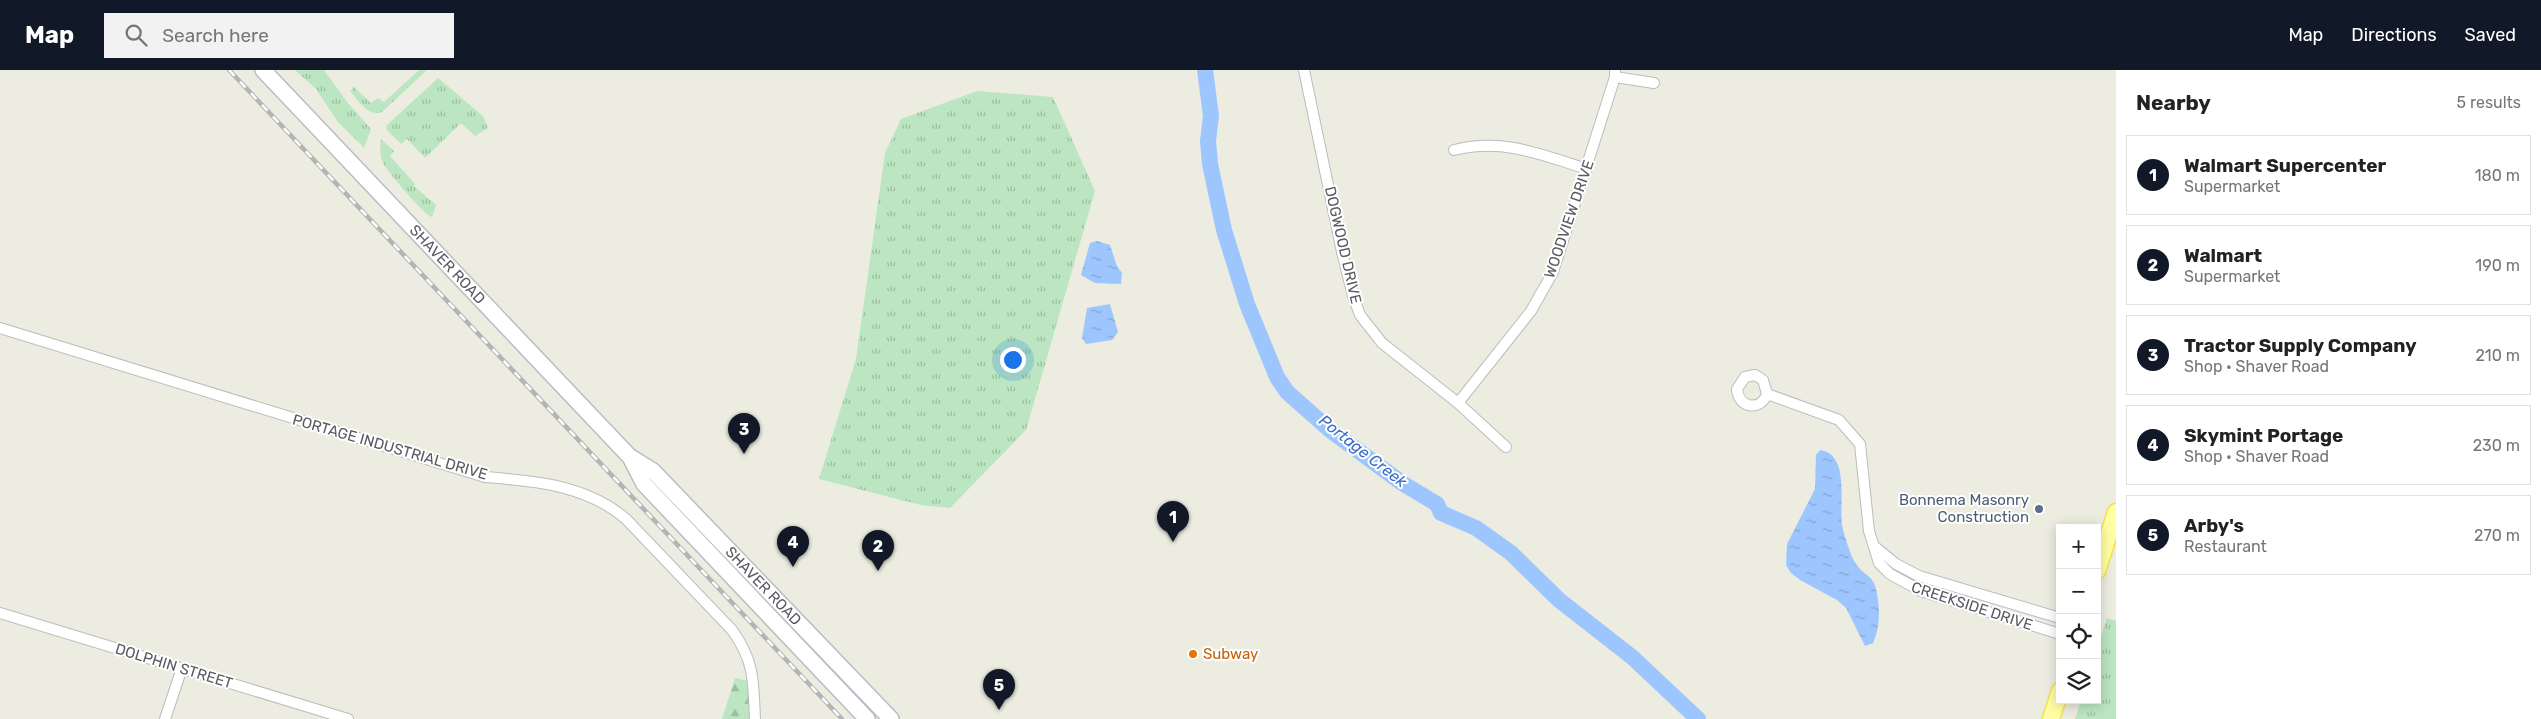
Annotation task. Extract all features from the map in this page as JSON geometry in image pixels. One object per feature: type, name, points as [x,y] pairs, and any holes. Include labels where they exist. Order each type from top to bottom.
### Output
[{"type":"main road","name":"SHAVER ROAD","points":[[263,70],[630,457],[653,471],[891,719]]},
{"type":"main road","name":"SHAVER ROAD","points":[[630,457],[644,484],[866,718]]},
{"type":"main road","points":[[2098,569],[2116,512]]},
{"type":"main road","points":[[2051,719],[2056,703]]},
{"type":"street","name":"DOGWOOD DRIVE","points":[[1304,70],[1342,252],[1353,296],[1360,315],[1382,343],[1458,403],[1506,447]]},
{"type":"street","name":"WOODVIEW DRIVE","points":[[1458,403],[1531,311],[1544,290],[1560,253],[1615,74]]},
{"type":"street","points":[[1615,74],[1654,83]]},
{"type":"street","points":[[1454,150],[1476,145],[1510,146],[1587,169]]},
{"type":"street","name":"PORTAGE INDUSTRIAL DRIVE","points":[[0,328],[485,477],[537,482],[596,498],[611,506],[626,519],[732,630],[746,651],[751,664],[755,719]]},
{"type":"street","name":"CREEKSIDE DRIVE","points":[[1767,394],[1839,420],[1856,438],[1860,444],[1863,458],[1869,531],[1879,562],[1890,574],[1902,582],[1926,592],[2056,633]]},
{"type":"street","name":"CREEKSIDE DRIVE","points":[[1874,545],[1896,564],[1930,580],[2056,617]]},
{"type":"street","points":[[1926,592],[1930,580]]},
{"type":"street","points":[[1987,612],[1991,598]]},
{"type":"street","name":"DOLPHIN STREET","points":[[0,613],[348,719]]},
{"type":"street","points":[[165,719],[182,668]]},
{"type":"street","points":[[866,718],[872,699]]},
{"type":"green space","points":[[295,70],[324,70],[347,102],[371,129],[364,148],[338,122],[316,89]]},
{"type":"green space","points":[[419,70],[427,70],[382,112],[369,111],[351,92],[353,86],[371,103],[378,98],[384,102]]},
{"type":"green space","points":[[438,78],[483,116],[488,128],[475,136],[461,123],[425,158],[407,139],[401,144],[387,130],[386,126]]},
{"type":"green space","points":[[977,91],[1053,97],[1095,191],[1026,430],[950,508],[921,505],[819,479],[856,359],[885,153],[901,119]]},
{"type":"green space","points":[[381,139],[394,151],[390,156],[415,184],[414,186],[436,205],[432,217],[414,201],[385,166],[381,156]]},
{"type":"green space","points":[[2107,618],[2116,621],[2116,719],[2075,719],[2080,704],[2101,704],[2101,637]]},
{"type":"green space","points":[[735,678],[748,681],[751,719],[722,719]]},
{"type":"water","points":[[1097,241],[1110,245],[1117,266],[1122,273],[1121,284],[1095,283],[1081,275],[1090,243]]},
{"type":"water","points":[[1110,304],[1118,332],[1112,340],[1086,344],[1082,338],[1087,308]]},
{"type":"water","points":[[1820,450],[1829,453],[1836,460],[1841,481],[1841,515],[1846,538],[1856,564],[1872,579],[1876,588],[1879,606],[1878,625],[1873,643],[1865,646],[1846,608],[1837,600],[1800,580],[1791,573],[1786,565],[1787,544],[1815,489],[1816,455]]},
{"type":"waterway","name":"Portage Creek","points":[[1205,70],[1211,116],[1208,141],[1210,164],[1224,230],[1247,304],[1277,377],[1287,392],[1330,430],[1402,483],[1437,504],[1441,513],[1476,528],[1511,553],[1559,600],[1632,657],[1698,719]]},
{"type":"railway","points":[[229,70],[842,719]]},
{"type":"place","name":"Tractor Supply Company","points":[[744,454]]},
{"type":"place","name":"Bonnema Masonry Construction","points":[[2039,509]]},
{"type":"place","name":"Walmart Supercenter","points":[[1173,542]]},
{"type":"place","name":"Skymint Portage","points":[[793,567]]},
{"type":"place","name":"Walmart","points":[[878,571]]},
{"type":"place","name":"Subway","points":[[1193,654]]},
{"type":"place","name":"Arby's","points":[[999,710]]}]
